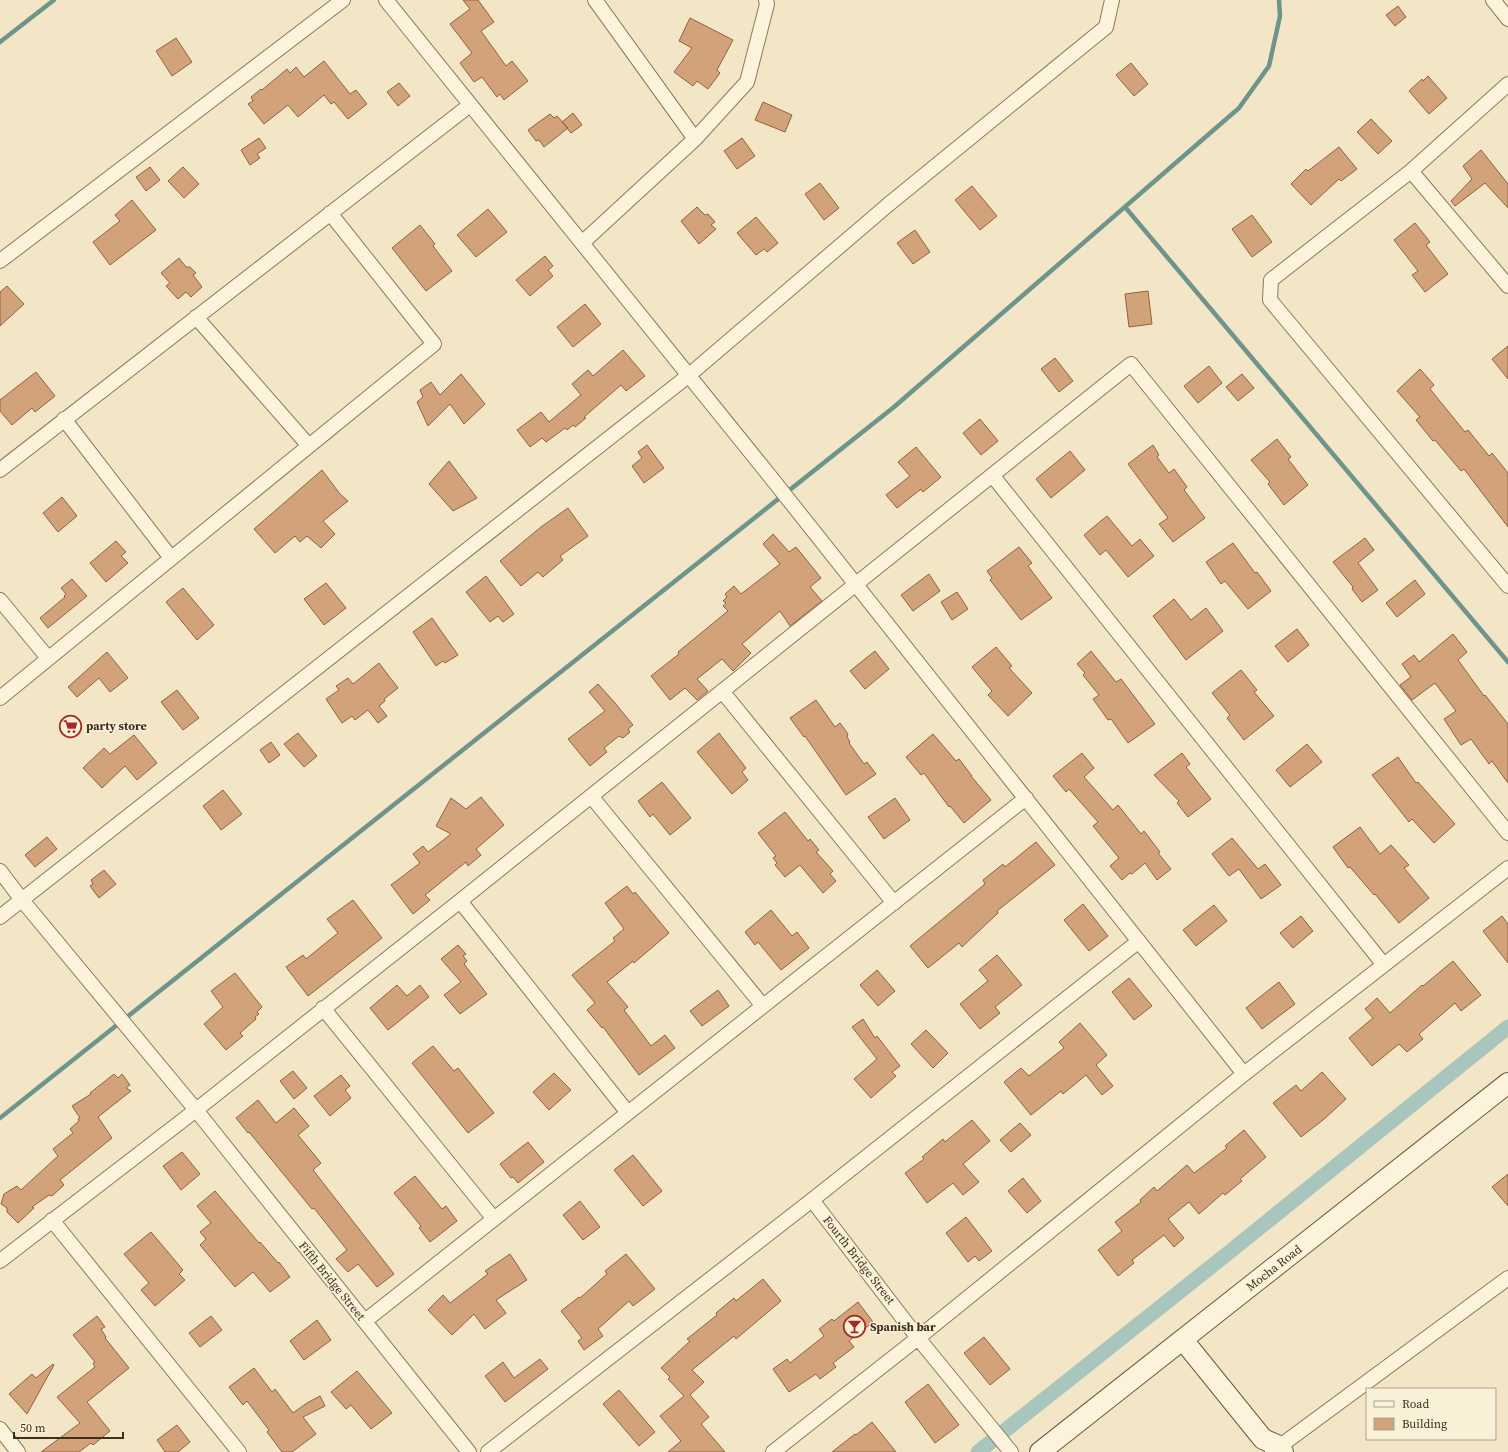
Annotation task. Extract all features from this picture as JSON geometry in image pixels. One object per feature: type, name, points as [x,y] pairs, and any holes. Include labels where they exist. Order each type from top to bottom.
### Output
[{"type":"street","points":[[0,261],[343,0]]},
{"type":"street","points":[[386,0],[856,584],[1244,1074]]},
{"type":"street","points":[[595,0],[695,139]]},
{"type":"street","points":[[582,243],[695,139],[747,82],[767,4],[766,0]]},
{"type":"street","points":[[0,917],[688,376],[889,204],[1106,27],[1112,0]]},
{"type":"street","points":[[1493,0],[1508,19]]},
{"type":"street","points":[[1508,84],[1411,171],[1271,280],[1270,300],[1508,586]]},
{"type":"street","points":[[0,470],[470,105]]},
{"type":"street","points":[[1411,171],[1508,286]]},
{"type":"street","points":[[0,698],[434,344],[330,213]]},
{"type":"street","points":[[196,317],[309,446]]},
{"type":"street","points":[[0,1262],[52,1220],[196,1110],[460,901],[1131,364],[1508,833]]},
{"type":"street","points":[[64,419],[171,558]]},
{"type":"street","points":[[992,476],[1384,965]]},
{"type":"street","points":[[0,600],[48,658]]},
{"type":"street","points":[[722,691],[894,903]]},
{"type":"street","points":[[591,796],[763,1006]]},
{"type":"street","points":[[365,1321],[1026,798]]},
{"type":"street","points":[[774,1452],[918,1338],[1244,1074],[1508,868]]},
{"type":"street","name":"Fifth Bridge Street","points":[[0,871],[22,900],[196,1110],[469,1452]]},
{"type":"street","points":[[460,901],[628,1113]]},
{"type":"street","points":[[488,1452],[812,1200],[1138,941]]},
{"type":"street","points":[[323,1008],[494,1219]]},
{"type":"street","name":"Mocha Road","points":[[1040,1452],[1508,1083]]},
{"type":"street","name":"Fourth Bridge Street","points":[[812,1200],[918,1338],[993,1429],[1010,1452]]},
{"type":"street","points":[[52,1220],[238,1452]]},
{"type":"street","points":[[1183,1340],[1273,1448],[1508,1278]]},
{"type":"street","points":[[0,1429],[18,1452]]},
{"type":"building","points":[[463,0],[478,0],[494,22],[481,31],[506,66],[512,61],[528,81],[504,100],[500,94],[497,97],[482,77],[474,82],[460,63],[472,53],[450,24],[470,9]]},
{"type":"building","points":[[1398,6],[1406,17],[1395,26],[1386,15]]},
{"type":"building","points":[[690,18],[733,40],[717,70],[720,73],[708,89],[697,81],[693,86],[674,72],[692,48],[679,41]]},
{"type":"building","points":[[176,38],[192,62],[172,76],[156,51]]},
{"type":"building","points":[[324,61],[350,94],[356,90],[367,104],[348,119],[334,102],[331,104],[324,95],[298,117],[288,105],[264,124],[248,104],[253,101],[251,97],[261,89],[262,90],[287,69],[290,73],[296,67],[304,77]]},
{"type":"building","points":[[1131,63],[1148,84],[1134,96],[1116,75]]},
{"type":"building","points":[[1428,76],[1447,98],[1429,114],[1409,91],[1422,79],[1423,81]]},
{"type":"building","points":[[399,83],[410,96],[398,106],[387,92]]},
{"type":"building","points":[[763,102],[792,115],[785,132],[755,120]]},
{"type":"building","points":[[573,113],[582,125],[571,133],[562,122]]},
{"type":"building","points":[[550,114],[554,118],[557,116],[568,128],[544,147],[539,140],[536,141],[528,130]]},
{"type":"building","points":[[1371,119],[1392,141],[1378,154],[1357,132]]},
{"type":"building","points":[[259,138],[266,148],[257,154],[260,158],[250,165],[241,150]]},
{"type":"building","points":[[742,138],[755,156],[737,169],[724,151]]},
{"type":"building","points":[[1339,147],[1357,169],[1341,181],[1339,179],[1311,205],[1291,184],[1306,169],[1308,171]]},
{"type":"building","points":[[1481,150],[1508,184],[1508,208],[1485,183],[1455,206],[1451,201],[1472,179],[1463,166]]},
{"type":"building","points":[[150,167],[160,180],[146,191],[136,177]]},
{"type":"building","points":[[183,167],[199,184],[184,198],[168,181]]},
{"type":"building","points":[[820,183],[839,208],[824,220],[805,194]]},
{"type":"building","points":[[972,186],[997,216],[980,230],[955,200]]},
{"type":"building","points":[[132,200],[156,230],[110,265],[93,242],[120,221],[115,215]]},
{"type":"building","points":[[697,207],[705,215],[708,214],[715,222],[711,225],[716,229],[699,244],[681,221]]},
{"type":"building","points":[[488,209],[507,232],[476,257],[457,235]]},
{"type":"building","points":[[1252,215],[1272,242],[1252,257],[1232,229]]},
{"type":"building","points":[[756,217],[778,243],[767,252],[764,249],[756,255],[737,233]]},
{"type":"building","points":[[1415,223],[1430,242],[1426,245],[1448,274],[1425,292],[1412,275],[1418,271],[1394,240]]},
{"type":"building","points":[[420,225],[435,244],[433,246],[452,271],[426,291],[392,248]]},
{"type":"building","points":[[915,230],[930,252],[913,264],[897,243]]},
{"type":"building","points":[[545,256],[553,266],[548,270],[553,276],[530,296],[516,280]]},
{"type":"building","points":[[179,258],[186,267],[190,267],[196,273],[193,275],[202,287],[191,297],[186,292],[178,299],[166,286],[170,283],[161,273]]},
{"type":"building","points":[[7,286],[24,304],[0,326],[0,292]]},
{"type":"building","points":[[1148,291],[1152,324],[1129,327],[1125,294]]},
{"type":"building","points":[[585,304],[601,324],[573,347],[557,327]]},
{"type":"building","points":[[1508,346],[1508,379],[1492,359]]},
{"type":"building","points":[[623,350],[645,376],[626,391],[621,385],[584,417],[586,418],[575,427],[573,425],[567,430],[565,428],[546,442],[542,438],[530,447],[517,430],[541,412],[549,422],[581,395],[572,384],[588,370],[593,376]]},
{"type":"building","points":[[1055,358],[1073,381],[1059,392],[1041,369]]},
{"type":"building","points":[[1209,366],[1222,383],[1198,403],[1184,386]]},
{"type":"building","points":[[1420,369],[1434,385],[1430,389],[1465,432],[1468,430],[1489,456],[1492,453],[1508,473],[1508,527],[1464,469],[1461,471],[1435,440],[1433,441],[1416,420],[1420,417],[1397,391]]},
{"type":"building","points":[[36,372],[55,396],[35,412],[32,408],[12,425],[0,411],[0,400]]},
{"type":"building","points":[[461,374],[485,404],[464,424],[450,404],[428,426],[417,402],[423,397],[420,390],[431,382],[440,395]]},
{"type":"building","points":[[1242,374],[1254,388],[1238,401],[1226,387]]},
{"type":"building","points":[[980,419],[998,441],[981,455],[963,433]]},
{"type":"building","points":[[1277,439],[1291,457],[1288,459],[1308,485],[1284,505],[1268,484],[1270,482],[1251,460]]},
{"type":"building","points":[[647,445],[664,468],[644,483],[632,466],[642,458],[638,452]]},
{"type":"building","points":[[1153,445],[1159,455],[1157,457],[1169,473],[1174,469],[1187,487],[1184,490],[1205,518],[1173,542],[1159,524],[1168,518],[1128,464]]},
{"type":"building","points":[[916,447],[941,477],[923,492],[921,489],[897,508],[886,495],[910,476],[898,462]]},
{"type":"building","points":[[1070,451],[1085,470],[1051,498],[1036,479]]},
{"type":"building","points":[[449,461],[477,498],[453,511],[429,484]]},
{"type":"building","points":[[322,470],[340,494],[348,501],[323,521],[335,534],[321,548],[307,536],[300,542],[295,536],[275,553],[254,529]]},
{"type":"building","points":[[62,497],[77,516],[58,532],[43,513]]},
{"type":"building","points":[[568,508],[588,536],[560,556],[563,560],[543,577],[538,572],[521,586],[500,561],[541,527]]},
{"type":"building","points":[[1107,516],[1132,546],[1140,539],[1154,556],[1128,577],[1106,550],[1100,555],[1084,535]]},
{"type":"building","points":[[773,534],[789,552],[796,547],[821,578],[810,587],[822,601],[790,626],[780,611],[742,644],[751,653],[733,671],[722,659],[697,679],[708,691],[697,700],[685,688],[670,700],[651,676],[679,654],[678,652],[728,611],[723,606],[726,603],[723,601],[727,597],[725,594],[734,586],[741,594],[780,564],[763,544]]},
{"type":"building","points":[[1365,538],[1374,550],[1358,563],[1378,590],[1362,602],[1352,589],[1353,587],[1333,562]]},
{"type":"building","points":[[116,541],[126,552],[121,556],[128,563],[106,582],[90,563]]},
{"type":"building","points":[[1233,543],[1255,573],[1257,572],[1271,591],[1248,609],[1225,581],[1221,584],[1206,562]]},
{"type":"building","points":[[1019,547],[1032,563],[1028,566],[1052,598],[1021,620],[990,580],[992,578],[987,571]]},
{"type":"building","points":[[929,574],[940,591],[913,611],[901,595]]},
{"type":"building","points":[[486,576],[514,614],[503,622],[498,616],[490,622],[466,592]]},
{"type":"building","points":[[72,579],[87,596],[48,628],[40,618],[65,597],[64,596],[66,594],[61,588]]},
{"type":"building","points":[[1415,580],[1425,594],[1397,617],[1386,603]]},
{"type":"building","points":[[326,583],[346,608],[324,625],[304,599]]},
{"type":"building","points":[[183,588],[214,625],[197,640],[166,602]]},
{"type":"building","points":[[957,592],[968,609],[952,620],[941,602]]},
{"type":"building","points":[[1174,599],[1191,620],[1206,608],[1223,631],[1186,660],[1153,616]]},
{"type":"building","points":[[432,618],[458,655],[445,663],[443,661],[436,666],[413,632]]},
{"type":"building","points":[[1297,629],[1309,645],[1288,662],[1275,646]]},
{"type":"building","points":[[1453,634],[1467,652],[1458,660],[1484,696],[1485,695],[1508,724],[1508,783],[1492,761],[1489,764],[1471,739],[1461,745],[1444,719],[1456,711],[1435,683],[1412,700],[1400,685],[1411,677],[1402,664],[1414,655],[1419,662]]},
{"type":"building","points":[[996,647],[1012,666],[1009,668],[1032,693],[1008,716],[988,695],[992,691],[972,667]]},
{"type":"building","points":[[875,651],[889,669],[865,689],[850,671]]},
{"type":"building","points":[[1091,651],[1116,682],[1121,679],[1155,724],[1128,743],[1111,719],[1108,720],[1093,699],[1099,695],[1083,675],[1085,673],[1077,664]]},
{"type":"building","points":[[107,652],[128,678],[110,692],[99,678],[77,697],[68,687]]},
{"type":"building","points":[[379,663],[398,688],[384,699],[385,701],[379,706],[387,716],[378,723],[368,710],[355,720],[352,716],[342,723],[326,699],[339,690],[336,686],[348,678],[353,684]]},
{"type":"building","points":[[1241,670],[1257,690],[1254,692],[1274,716],[1244,740],[1227,718],[1230,715],[1212,693]]},
{"type":"building","points":[[598,684],[633,725],[628,729],[630,732],[623,738],[619,736],[604,748],[607,752],[590,766],[568,739],[605,711],[589,692]]},
{"type":"building","points":[[177,690],[199,718],[183,730],[161,702]]},
{"type":"building","points":[[816,700],[835,727],[840,723],[848,734],[847,737],[850,742],[849,743],[864,764],[867,762],[876,774],[846,795],[805,736],[804,737],[790,718]]},
{"type":"building","points":[[298,733],[317,756],[304,767],[284,744]]},
{"type":"building","points":[[719,733],[746,768],[742,772],[748,780],[732,794],[697,752]]},
{"type":"building","points":[[933,734],[956,761],[959,759],[991,800],[964,823],[950,806],[949,807],[924,773],[921,775],[906,757]]},
{"type":"building","points":[[134,735],[157,763],[137,780],[125,766],[102,788],[83,768],[104,748],[110,754]]},
{"type":"building","points":[[271,742],[280,755],[269,763],[260,750]]},
{"type":"building","points":[[1307,744],[1322,762],[1290,787],[1276,770]]},
{"type":"building","points":[[1082,753],[1094,768],[1084,777],[1113,810],[1118,805],[1141,834],[1144,831],[1160,852],[1158,853],[1171,869],[1157,880],[1145,863],[1122,880],[1110,866],[1119,858],[1093,826],[1098,822],[1069,789],[1066,792],[1053,776]]},
{"type":"building","points":[[1182,753],[1190,764],[1186,767],[1211,799],[1188,817],[1177,803],[1179,801],[1154,775]]},
{"type":"building","points":[[1398,757],[1416,783],[1418,782],[1455,824],[1434,843],[1412,819],[1409,822],[1372,775]]},
{"type":"building","points":[[662,782],[691,818],[670,835],[653,814],[650,817],[638,801]]},
{"type":"building","points":[[223,790],[242,814],[221,830],[203,806]]},
{"type":"building","points":[[481,797],[504,825],[476,849],[481,855],[468,866],[466,862],[425,895],[430,900],[413,914],[391,885],[420,863],[413,854],[423,846],[428,852],[451,834],[436,826],[451,798],[466,809]]},
{"type":"building","points":[[895,798],[910,820],[884,839],[868,817]]},
{"type":"building","points":[[785,812],[808,841],[810,839],[819,850],[816,852],[833,871],[830,874],[836,881],[823,893],[800,865],[785,877],[775,865],[777,863],[773,858],[776,856],[758,833]]},
{"type":"building","points":[[1360,827],[1380,854],[1391,845],[1409,865],[1404,868],[1429,898],[1399,923],[1350,867],[1348,868],[1333,847]]},
{"type":"building","points":[[47,837],[57,849],[35,867],[25,855]]},
{"type":"building","points":[[1232,838],[1258,869],[1265,864],[1281,885],[1261,899],[1239,869],[1229,876],[1212,854]]},
{"type":"building","points":[[1036,842],[1055,865],[997,911],[998,913],[962,947],[959,943],[928,968],[910,946],[985,884],[983,880],[1003,864],[1005,867]]},
{"type":"building","points":[[104,870],[116,884],[99,898],[90,886],[93,884],[91,880]]},
{"type":"building","points":[[627,886],[633,894],[635,892],[669,933],[634,963],[633,961],[607,982],[628,1007],[624,1010],[651,1046],[665,1035],[675,1048],[639,1075],[603,1027],[602,1028],[587,1010],[595,1003],[572,975],[615,941],[613,938],[624,929],[605,903]]},
{"type":"building","points":[[353,900],[382,938],[308,996],[286,967],[303,955],[306,959],[338,933],[327,919]]},
{"type":"building","points":[[1083,904],[1108,936],[1089,951],[1064,920]]},
{"type":"building","points":[[1214,905],[1227,921],[1196,946],[1183,930]]},
{"type":"building","points":[[771,910],[792,936],[797,932],[809,948],[781,970],[758,942],[755,945],[745,932]]},
{"type":"building","points":[[1301,916],[1313,931],[1293,948],[1280,933]]},
{"type":"building","points":[[1502,916],[1508,924],[1508,963],[1483,931]]},
{"type":"building","points":[[458,945],[466,954],[463,956],[467,961],[464,964],[487,994],[460,1014],[444,995],[461,982],[441,959]]},
{"type":"building","points":[[997,955],[1022,985],[995,1007],[1000,1013],[980,1029],[960,1004],[988,981],[979,970]]},
{"type":"building","points":[[1453,961],[1481,995],[1461,1011],[1455,1003],[1419,1034],[1423,1039],[1407,1052],[1399,1044],[1372,1066],[1349,1038],[1373,1018],[1365,1009],[1377,998],[1390,1013],[1422,985],[1423,986]]},
{"type":"building","points":[[877,970],[895,991],[878,1006],[860,985]]},
{"type":"building","points":[[235,973],[262,1007],[257,1012],[259,1014],[255,1017],[256,1019],[240,1033],[243,1036],[226,1050],[204,1024],[223,1007],[211,991]]},
{"type":"building","points":[[1129,978],[1152,1006],[1134,1020],[1112,992]]},
{"type":"building","points":[[1279,982],[1295,1004],[1262,1029],[1246,1008]]},
{"type":"building","points":[[397,985],[407,996],[420,985],[429,997],[388,1030],[370,1008]]},
{"type":"building","points":[[718,990],[729,1006],[702,1026],[690,1011]]},
{"type":"building","points":[[863,1019],[875,1038],[877,1036],[900,1066],[892,1072],[896,1076],[871,1098],[854,1079],[877,1059],[852,1027]]},
{"type":"building","points":[[1080,1023],[1107,1055],[1096,1065],[1113,1086],[1102,1095],[1086,1075],[1063,1094],[1061,1091],[1031,1115],[1004,1082],[1021,1068],[1029,1076],[1064,1048],[1059,1042]]},
{"type":"building","points":[[926,1030],[948,1053],[933,1068],[911,1044]]},
{"type":"building","points":[[433,1046],[454,1071],[458,1068],[494,1113],[468,1133],[412,1063]]},
{"type":"building","points":[[293,1071],[307,1088],[294,1099],[280,1081]]},
{"type":"building","points":[[1322,1072],[1346,1099],[1323,1120],[1301,1137],[1273,1103],[1296,1085],[1301,1091]]},
{"type":"building","points":[[554,1073],[571,1090],[549,1110],[533,1092]]},
{"type":"building","points":[[114,1074],[118,1078],[122,1074],[130,1085],[126,1088],[131,1091],[98,1117],[112,1138],[60,1180],[64,1185],[52,1196],[49,1195],[32,1207],[34,1208],[18,1223],[7,1212],[7,1208],[1,1204],[4,1194],[17,1186],[21,1190],[58,1156],[53,1149],[73,1133],[70,1129],[79,1121],[78,1119],[80,1118],[72,1106],[91,1094],[90,1093]]},
{"type":"building","points":[[341,1075],[350,1086],[345,1090],[351,1098],[330,1116],[314,1096]]},
{"type":"building","points":[[258,1100],[276,1123],[294,1108],[309,1126],[298,1135],[321,1163],[313,1170],[394,1274],[377,1287],[358,1264],[348,1272],[336,1259],[347,1250],[314,1208],[312,1209],[236,1118]]},
{"type":"building","points":[[972,1120],[990,1141],[963,1164],[979,1182],[963,1195],[953,1183],[927,1203],[905,1173],[924,1159],[922,1157],[943,1139],[945,1142]]},
{"type":"building","points":[[1020,1123],[1031,1135],[1011,1152],[1000,1140]]},
{"type":"building","points":[[1244,1130],[1266,1157],[1240,1179],[1242,1181],[1225,1195],[1223,1193],[1199,1214],[1189,1202],[1168,1219],[1184,1238],[1174,1247],[1164,1235],[1132,1260],[1134,1263],[1118,1276],[1098,1250],[1122,1231],[1115,1222],[1141,1202],[1140,1200],[1154,1187],[1157,1191],[1187,1165],[1194,1173],[1227,1148],[1225,1146]]},
{"type":"building","points":[[528,1142],[544,1162],[518,1183],[513,1177],[511,1178],[500,1164]]},
{"type":"building","points":[[182,1152],[200,1174],[181,1190],[163,1166]]},
{"type":"building","points":[[633,1155],[662,1191],[643,1206],[614,1170]]},
{"type":"building","points":[[1508,1174],[1508,1206],[1492,1187]]},
{"type":"building","points":[[415,1176],[442,1209],[446,1206],[457,1221],[430,1242],[419,1228],[421,1226],[394,1193]]},
{"type":"building","points":[[1023,1178],[1041,1201],[1027,1213],[1008,1191]]},
{"type":"building","points":[[215,1191],[259,1243],[260,1242],[278,1263],[279,1262],[290,1277],[270,1292],[253,1272],[235,1287],[200,1245],[206,1239],[200,1232],[211,1223],[197,1206]]},
{"type":"building","points":[[580,1201],[600,1227],[583,1240],[563,1215]]},
{"type":"building","points":[[966,1217],[992,1251],[979,1261],[975,1256],[968,1262],[946,1233]]},
{"type":"building","points":[[151,1232],[183,1270],[179,1274],[185,1280],[155,1306],[141,1290],[149,1283],[124,1254]]},
{"type":"building","points":[[510,1254],[527,1280],[496,1300],[506,1313],[485,1329],[474,1314],[452,1335],[428,1310],[443,1295],[450,1303],[488,1274],[485,1271]]},
{"type":"building","points":[[626,1254],[655,1289],[633,1306],[629,1301],[598,1329],[603,1336],[584,1350],[578,1341],[582,1338],[561,1311],[579,1297],[580,1298],[607,1274],[605,1271]]},
{"type":"building","points":[[763,1279],[781,1301],[736,1339],[734,1336],[692,1370],[704,1382],[690,1395],[709,1417],[701,1424],[725,1452],[668,1452],[681,1441],[660,1416],[684,1396],[668,1379],[670,1377],[661,1368],[690,1341],[687,1339],[717,1315],[716,1313],[734,1298],[736,1301]]},
{"type":"building","points":[[858,1302],[873,1322],[849,1341],[854,1347],[833,1363],[836,1367],[820,1379],[816,1374],[789,1392],[773,1369],[787,1359],[790,1363],[824,1336],[819,1329],[832,1319],[834,1321]]},
{"type":"building","points":[[97,1316],[105,1327],[101,1329],[106,1337],[105,1338],[129,1368],[87,1402],[110,1431],[93,1445],[91,1443],[79,1452],[41,1452],[80,1423],[57,1397],[95,1367],[93,1363],[95,1362],[73,1335]]},
{"type":"building","points":[[211,1316],[222,1330],[200,1347],[189,1333]]},
{"type":"building","points":[[317,1320],[331,1340],[304,1360],[290,1341]]},
{"type":"building","points":[[984,1337],[1010,1369],[990,1385],[964,1353]]},
{"type":"building","points":[[540,1359],[548,1369],[505,1402],[485,1376],[503,1362],[514,1378]]},
{"type":"building","points":[[53,1364],[54,1365],[27,1414],[9,1394],[32,1374],[36,1378]]},
{"type":"building","points":[[254,1368],[272,1392],[275,1389],[293,1413],[320,1396],[325,1406],[303,1417],[316,1434],[292,1452],[282,1452],[267,1432],[269,1430],[247,1401],[243,1405],[229,1387]]},
{"type":"building","points":[[357,1371],[392,1413],[371,1429],[351,1405],[346,1409],[331,1392]]},
{"type":"building","points":[[928,1384],[959,1425],[935,1443],[905,1402]]},
{"type":"building","points":[[619,1390],[655,1432],[639,1446],[603,1404]]},
{"type":"building","points":[[872,1422],[896,1452],[832,1452],[855,1434],[856,1435]]},
{"type":"building","points":[[177,1425],[190,1442],[178,1452],[165,1452],[157,1440]]},
{"type":"waterway","points":[[0,42],[54,0]]},
{"type":"waterway","points":[[0,1118],[894,407],[1239,108],[1269,66],[1280,16],[1279,0]]},
{"type":"waterway","points":[[1125,207],[1508,662]]},
{"type":"waterway","points":[[978,1452],[1227,1254],[1508,1027]]},
{"type":"place","name":"party store","points":[[71,726]]},
{"type":"place","name":"Spanish bar","points":[[855,1327]]}]
